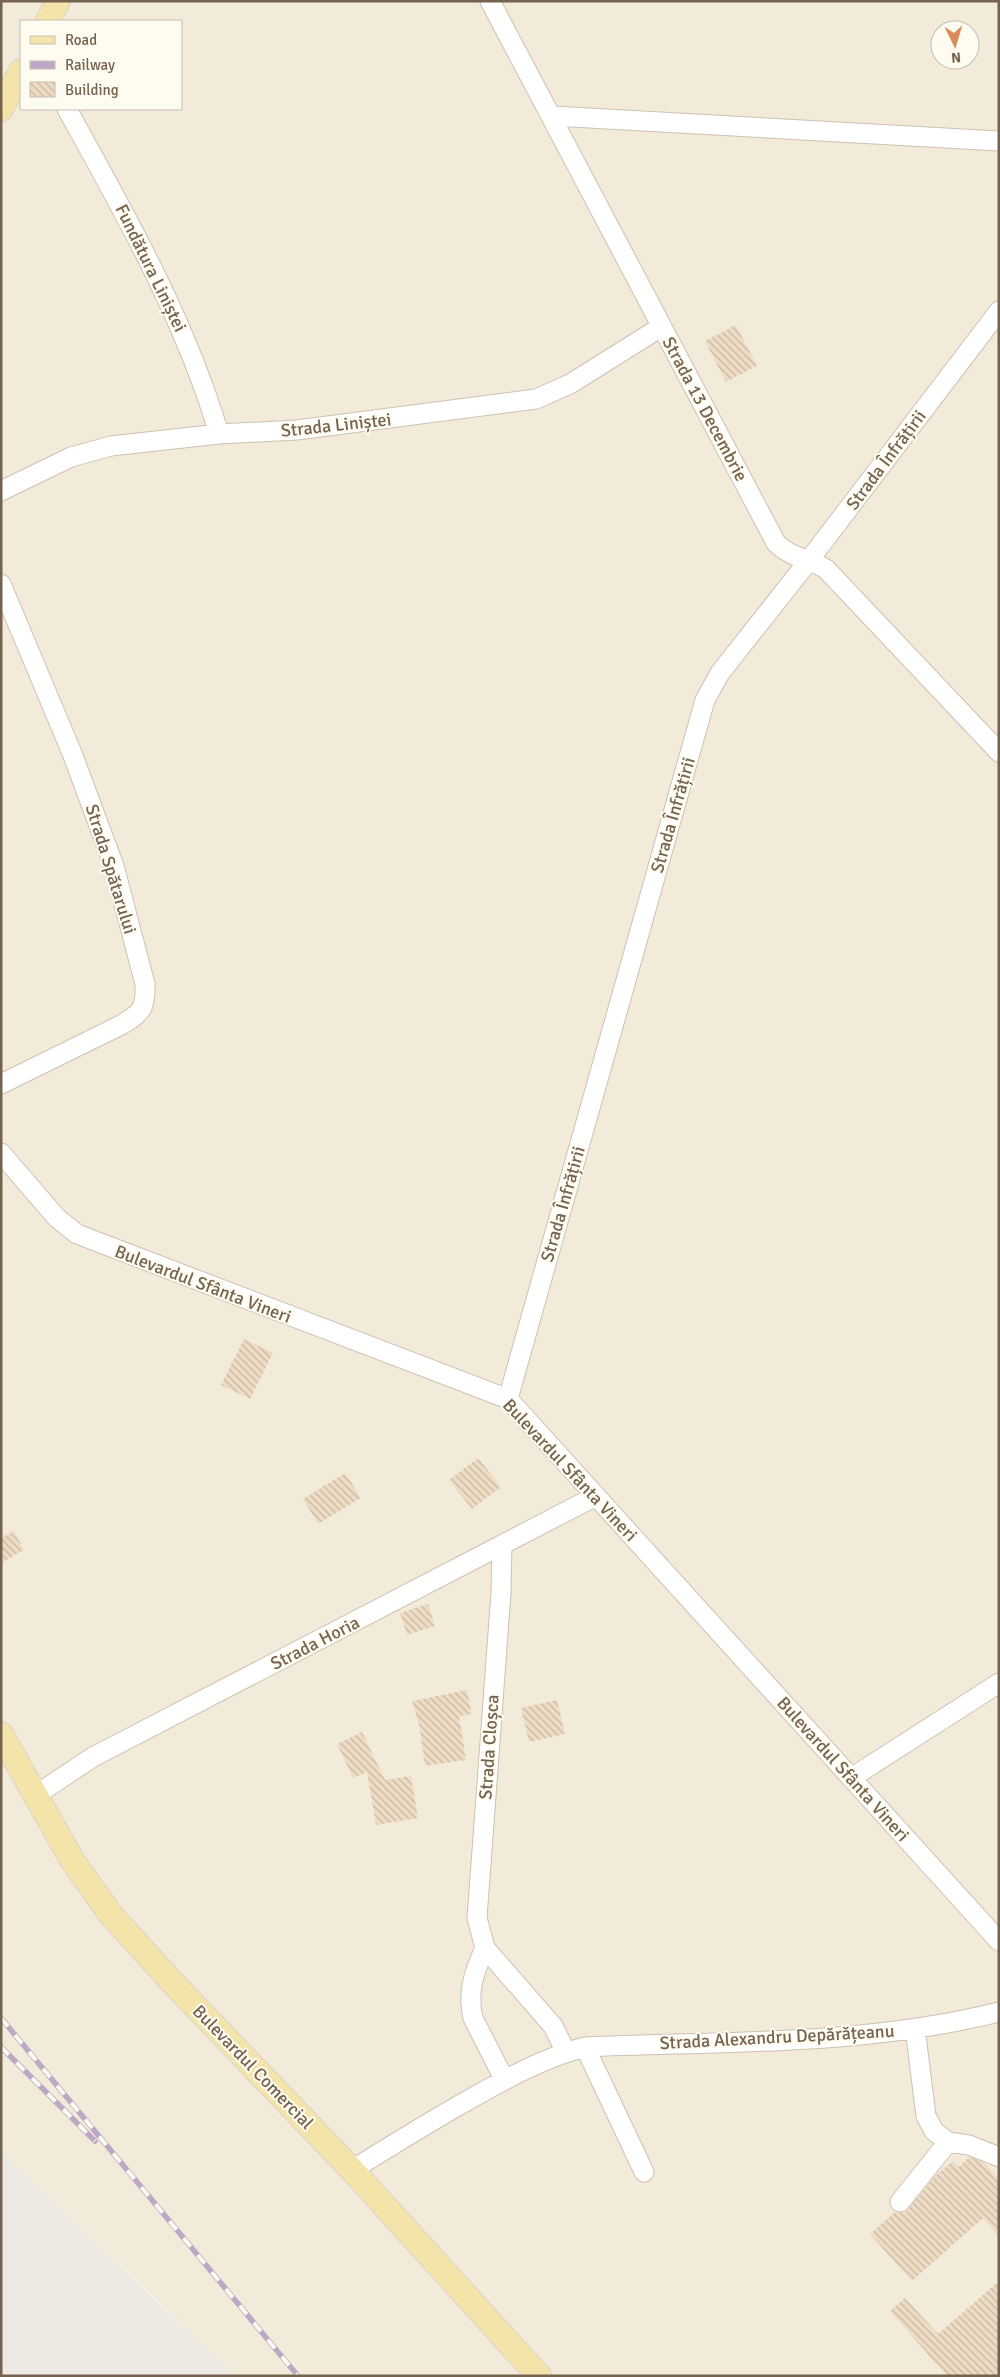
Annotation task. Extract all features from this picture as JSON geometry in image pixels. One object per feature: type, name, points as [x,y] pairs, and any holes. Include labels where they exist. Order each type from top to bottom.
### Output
[{"type":"main road","points":[[48,20],[58,1]]},
{"type":"main road","points":[[1,109],[20,73]]},
{"type":"main road","name":"Bulevardul Comercial","points":[[1,1734],[72,1860],[111,1915],[173,1983],[352,2170],[539,2376]]},
{"type":"street","name":"Strada 13 Decembrie","points":[[490,1],[553,116],[660,327],[776,543],[791,555],[810,559],[826,568],[999,752]]},
{"type":"street","name":"Fundătura Liniștei","points":[[68,110],[130,222],[182,330],[219,434]]},
{"type":"street","points":[[553,116],[999,141]]},
{"type":"street","name":"Strada Înfrățirii","points":[[508,1399],[705,700],[720,673],[810,559],[999,311]]},
{"type":"street","name":"Strada Liniștei","points":[[1,491],[71,457],[112,446],[219,434],[336,426],[536,399],[570,384],[660,327]]},
{"type":"street","name":"Strada Spătarului","points":[[1,584],[72,753],[114,866],[145,984],[146,1002],[137,1015],[121,1025],[1,1084]]},
{"type":"street","name":"Bulevardul Sfânta Vineri","points":[[1,1153],[58,1218],[77,1234],[508,1399],[999,1941]]},
{"type":"street","name":"Strada Horia","points":[[36,1795],[92,1757],[596,1496]]},
{"type":"street","name":"Strada Cloșca","points":[[502,1545],[501,1594],[477,1918],[485,1948],[552,2026],[566,2052]]},
{"type":"street","points":[[852,1778],[999,1683]]},
{"type":"street","points":[[485,1948],[473,1975],[470,1992],[471,2008],[473,2018],[504,2079]]},
{"type":"street","name":"Strada Alexandru Depărățeanu","points":[[352,2170],[404,2137],[504,2079],[566,2052],[585,2047],[810,2038],[915,2028],[999,2012]]},
{"type":"street","points":[[915,2028],[926,2116],[934,2131],[948,2142],[968,2145],[999,2157]]},
{"type":"street","points":[[585,2047],[644,2172]]},
{"type":"street","points":[[900,2202],[948,2142]]},
{"type":"shaded area","points":[[1,1],[999,1],[999,2376],[236,2376],[1,2151]]},
{"type":"shaded area","points":[[1,2151],[127,2273],[236,2376],[1,2376]]},
{"type":"building","points":[[736,325],[757,366],[726,382],[705,341]]},
{"type":"building","points":[[244,1339],[273,1353],[250,1399],[221,1385]]},
{"type":"building","points":[[478,1458],[501,1487],[472,1509],[449,1480]]},
{"type":"building","points":[[345,1473],[361,1498],[318,1524],[303,1499]]},
{"type":"building","points":[[14,1531],[24,1550],[1,1563],[1,1538]]},
{"type":"building","points":[[428,1604],[435,1626],[407,1635],[400,1613]]},
{"type":"building","points":[[467,1690],[472,1714],[459,1716],[466,1760],[425,1766],[419,1724],[412,1701]]},
{"type":"building","points":[[557,1700],[565,1734],[529,1742],[521,1708]]},
{"type":"building","points":[[362,1732],[385,1780],[411,1776],[418,1818],[376,1825],[367,1772],[353,1778],[337,1744]]},
{"type":"building","points":[[970,2157],[984,2163],[999,2179],[999,2236],[983,2218],[912,2281],[870,2234],[895,2212],[904,2213],[935,2176],[953,2161],[958,2167]]},
{"type":"building","points":[[999,2281],[999,2376],[947,2376],[890,2311],[905,2298],[938,2334]]},
{"type":"railway","points":[[1,2018],[298,2376]]},
{"type":"railway","points":[[1,2047],[95,2141]]}]
